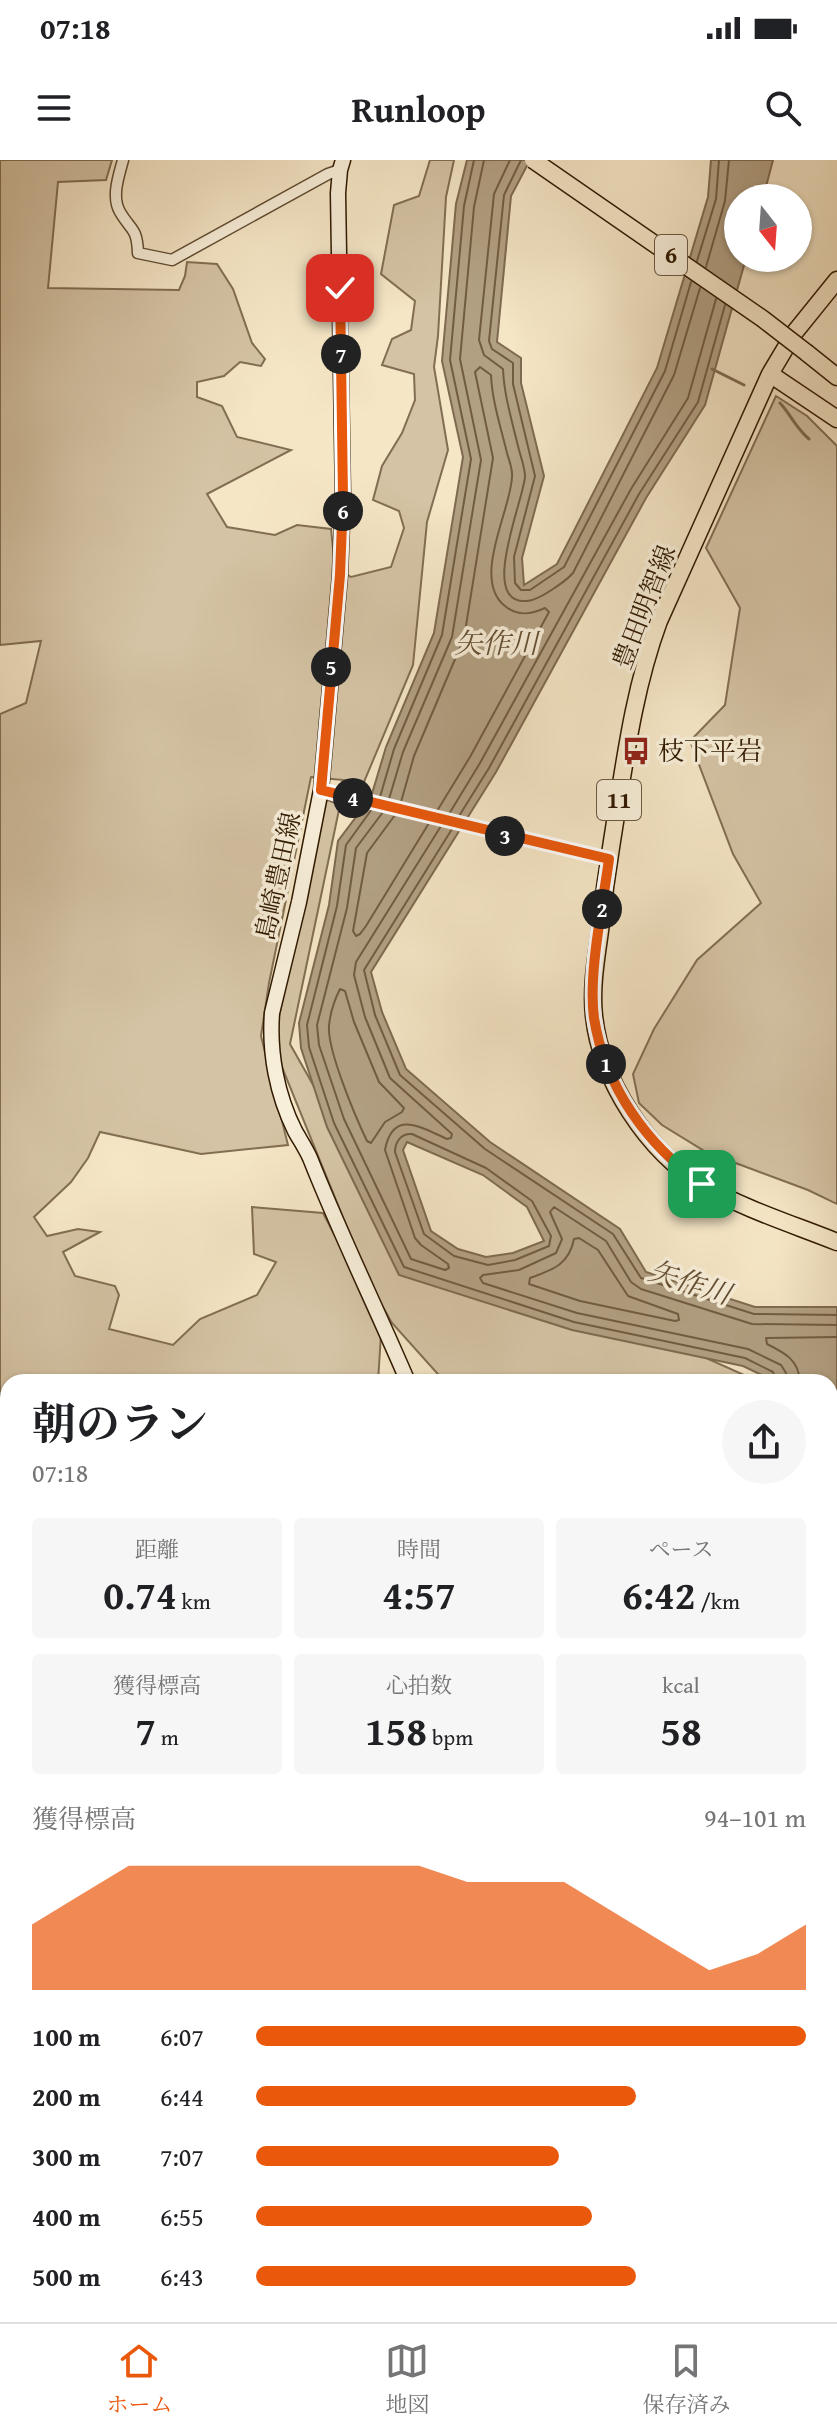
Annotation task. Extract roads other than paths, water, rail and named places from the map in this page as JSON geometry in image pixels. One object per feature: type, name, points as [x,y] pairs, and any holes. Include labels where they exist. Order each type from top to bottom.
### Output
[{"type":"main road","name":"6","points":[[533,160],[763,319],[837,377]]},
{"type":"main road","name":"島崎豊田線","points":[[341,165],[338,193],[343,497],[326,791],[272,1013],[271,1032],[274,1069],[294,1129],[307,1152],[404,1374]]},
{"type":"main road","name":"豊田明智線","points":[[837,280],[795,332],[770,374],[659,621],[646,657],[609,859],[595,969],[594,1017],[604,1056],[624,1101],[644,1130],[671,1160],[702,1184],[733,1201],[837,1242]]},
{"type":"main road","points":[[770,374],[837,419]]},
{"type":"street","points":[[123,160],[116,191],[117,204],[136,232],[138,253],[172,260],[341,165]]},
{"type":"street","points":[[326,791],[609,859]]},
{"type":"water","name":"矢作川","points":[[467,160],[530,160],[511,196],[497,342],[521,358],[521,383],[544,476],[522,558],[524,585],[557,564],[657,368],[708,197],[711,160],[773,160],[767,184],[724,184],[724,272],[742,272],[705,405],[646,498],[496,772],[371,972],[382,1012],[406,1069],[490,1142],[620,1229],[646,1272],[755,1307],[837,1307],[837,1374],[760,1374],[743,1366],[572,1330],[399,1275],[327,1127],[301,1048],[299,1023],[329,905],[338,841],[371,797],[386,747],[434,633],[463,457],[442,361],[456,204]],"holes":[[[407,1142],[483,1175],[527,1207],[544,1241],[513,1253],[486,1257],[458,1249],[431,1231],[403,1150]]]},
{"type":"waterway","points":[[712,369],[744,385]]},
{"type":"waterway","points":[[780,403],[809,439]]},
{"type":"place","name":"枝下平岩","points":[[636,751]]}]
